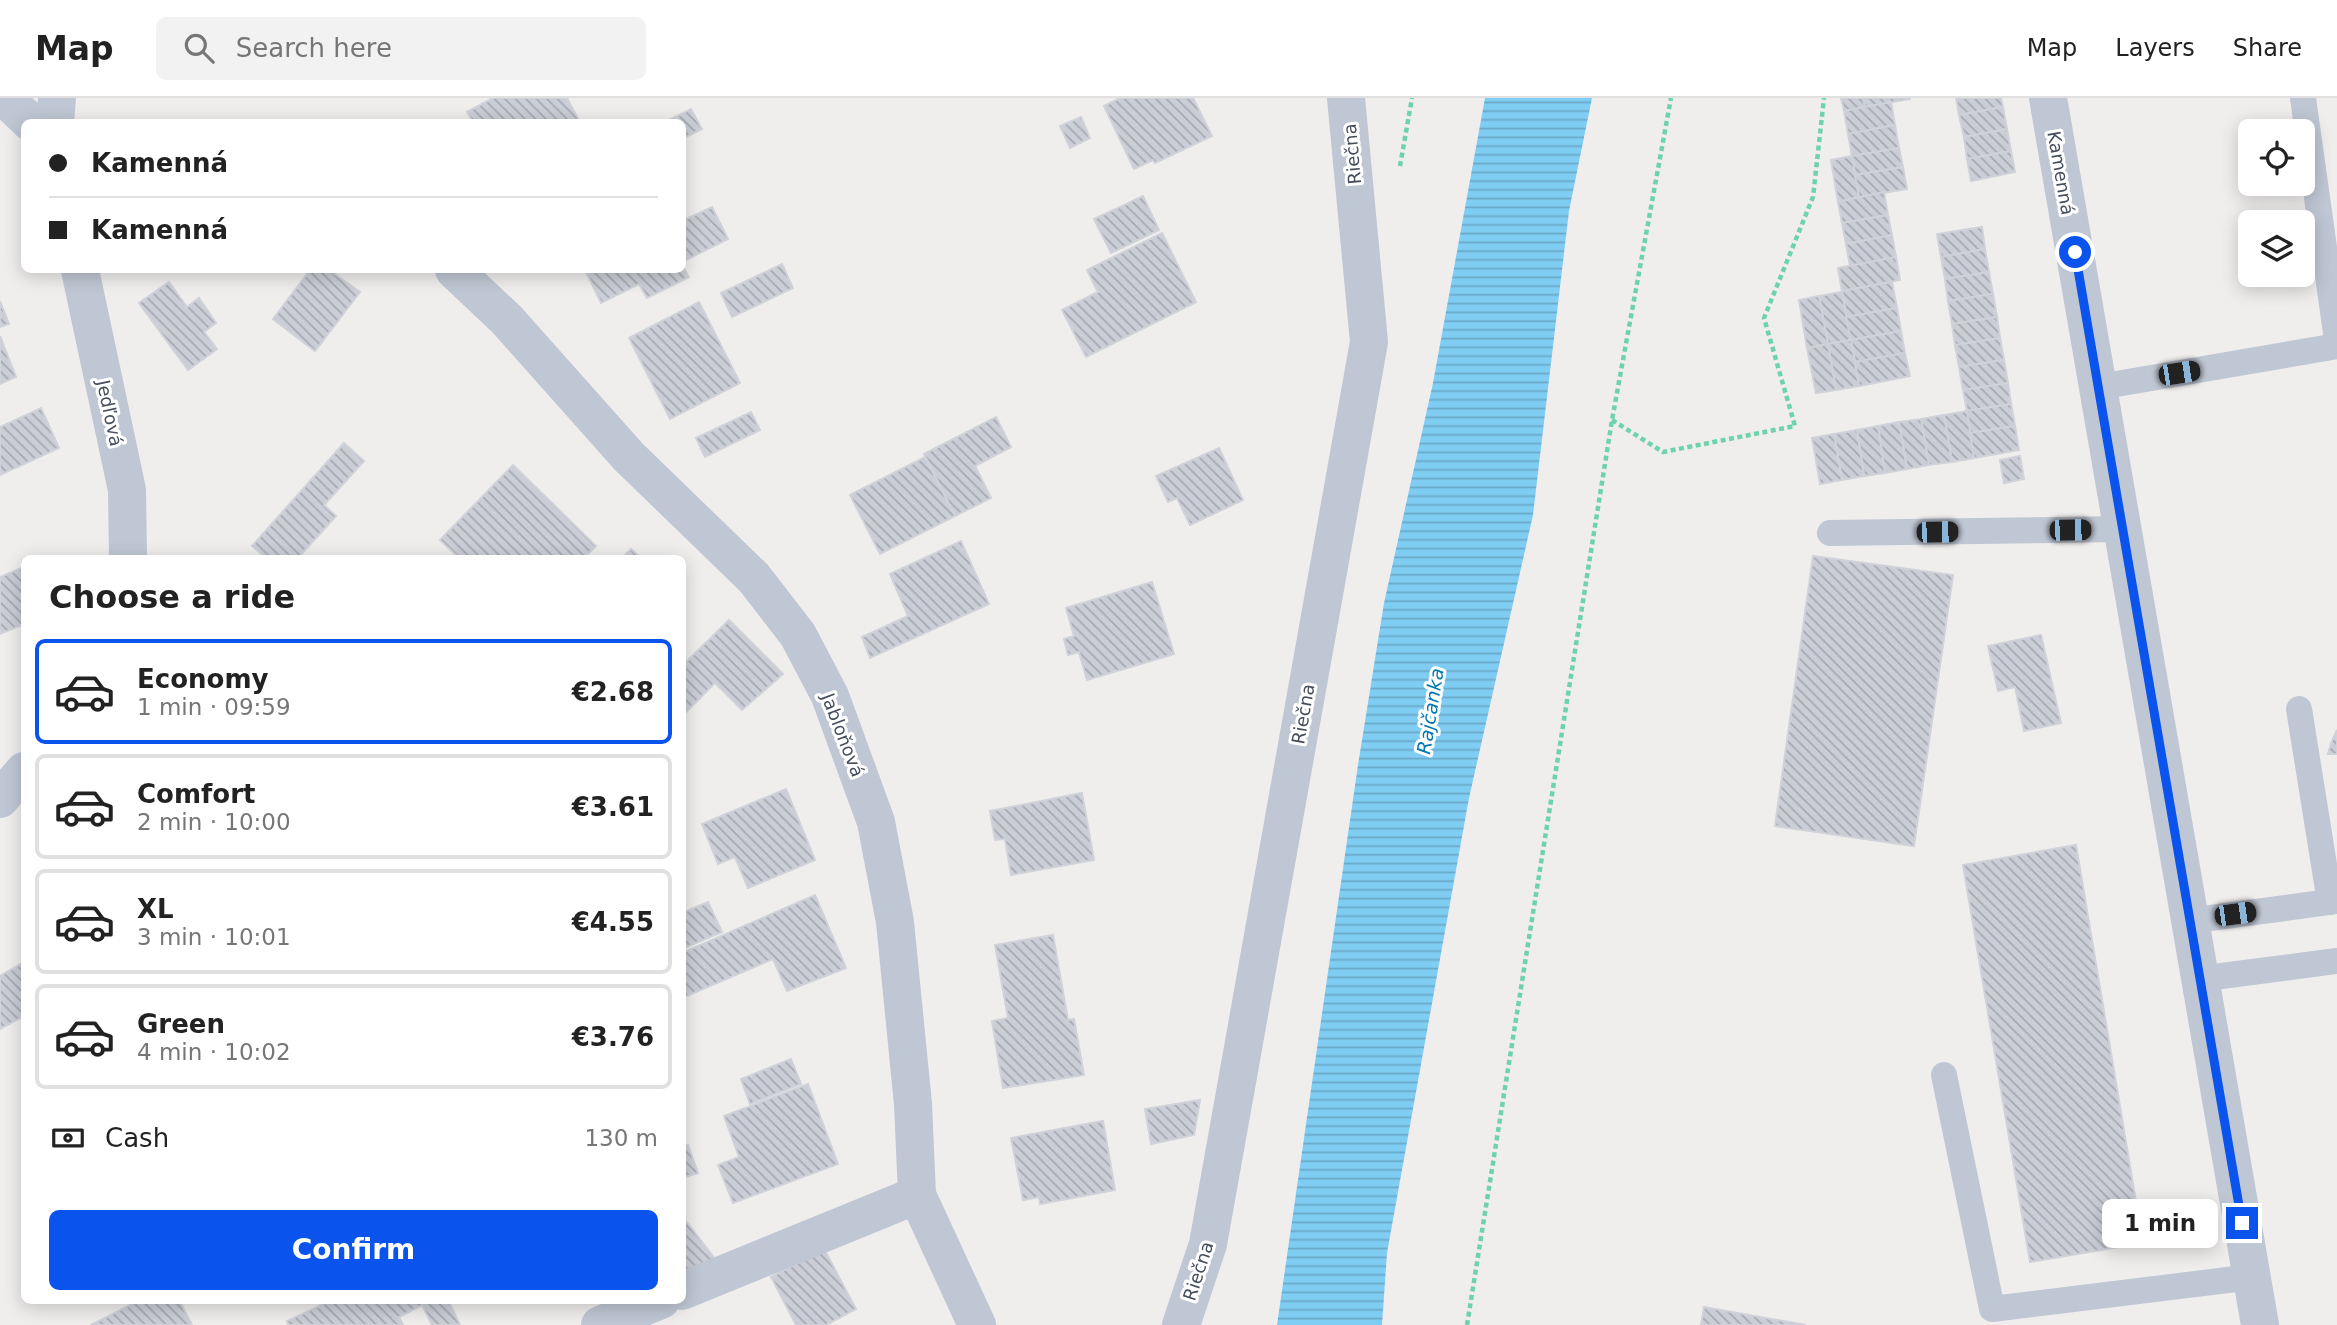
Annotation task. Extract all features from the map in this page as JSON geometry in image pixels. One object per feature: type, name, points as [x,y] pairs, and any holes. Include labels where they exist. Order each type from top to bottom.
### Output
[{"type":"street","points":[[5,98],[27,119]]},
{"type":"street","points":[[55,119],[57,98]]},
{"type":"street","name":"Riečna","points":[[1181,1325],[1208,1244],[1369,342],[1346,98]]},
{"type":"street","name":"Kamenná","points":[[2048,98],[2198,979],[2260,1325]]},
{"type":"street","name":"Jedľová","points":[[81,273],[127,490],[128,555]]},
{"type":"street","name":"Jabloňová","points":[[457,273],[508,320],[629,457],[754,578],[798,635],[830,696],[876,822],[895,922],[913,1104],[917,1195],[977,1325]]},
{"type":"street","points":[[0,799],[21,774]]},
{"type":"street","points":[[686,1289],[917,1195]]},
{"type":"street","points":[[600,1325],[651,1304]]},
{"type":"lane","points":[[2303,98],[2337,340]]},
{"type":"lane","points":[[2099,387],[2337,346]]},
{"type":"lane","points":[[1830,533],[2123,529]]},
{"type":"lane","points":[[2188,921],[2333,901],[2299,709]]},
{"type":"lane","points":[[2198,979],[2337,961]]},
{"type":"lane","points":[[1944,1075],[1992,1309],[2252,1277]]},
{"type":"path","points":[[1467,1325],[1612,420],[1671,98]]},
{"type":"path","points":[[1612,420],[1663,452],[1795,426],[1764,318],[1813,197],[1824,98]]},
{"type":"water","name":"Rajčanka","points":[[1485,98],[1592,98],[1569,211],[1533,515],[1469,798],[1387,1253],[1382,1325],[1277,1325],[1384,603],[1433,383]]},
{"type":"building","points":[[493,98],[567,98],[578,119],[471,119],[467,112]]},
{"type":"building","points":[[1120,98],[1193,98],[1212,136],[1155,163],[1153,160],[1134,169],[1104,106]]},
{"type":"building","points":[[1841,98],[1863,98],[1865,107],[1844,111]]},
{"type":"building","points":[[1863,98],[1910,98],[1910,99],[1865,107]]},
{"type":"building","points":[[1956,98],[2001,98],[2003,107],[1959,115]]},
{"type":"building","points":[[1891,102],[1895,125],[1848,134],[1844,111]]},
{"type":"building","points":[[2003,107],[2007,129],[1964,137],[1959,115]]},
{"type":"building","points":[[691,109],[702,129],[686,137],[686,119],[671,119]]},
{"type":"building","points":[[1081,117],[1090,138],[1070,148],[1060,126]]},
{"type":"building","points":[[1895,125],[1899,148],[1852,156],[1848,134]]},
{"type":"building","points":[[2007,129],[2011,151],[1967,159],[1964,137]]},
{"type":"building","points":[[1899,148],[1903,167],[1855,175],[1852,156]]},
{"type":"building","points":[[2011,151],[2015,172],[1971,181],[1967,159]]},
{"type":"building","points":[[1852,156],[1859,197],[1838,202],[1831,160]]},
{"type":"building","points":[[1903,167],[1907,189],[1859,197],[1855,175]]},
{"type":"building","points":[[1884,192],[1888,215],[1842,223],[1838,202]]},
{"type":"building","points":[[1143,196],[1159,230],[1111,253],[1094,219]]},
{"type":"building","points":[[712,207],[728,239],[686,260],[686,219]]},
{"type":"building","points":[[1888,215],[1892,235],[1846,244],[1842,223]]},
{"type":"building","points":[[1982,227],[1985,249],[1941,257],[1937,234]]},
{"type":"building","points":[[1162,233],[1196,302],[1086,357],[1062,310],[1098,292],[1087,270]]},
{"type":"building","points":[[1892,235],[1896,257],[1850,266],[1846,244]]},
{"type":"building","points":[[1985,249],[1989,272],[1945,279],[1941,257]]},
{"type":"building","points":[[1896,257],[1900,280],[1842,291],[1838,268]]},
{"type":"building","points":[[782,264],[793,288],[732,317],[721,293]]},
{"type":"building","points":[[686,272],[689,277],[647,298],[639,284],[601,303],[586,273]]},
{"type":"building","points":[[1989,272],[1993,294],[1948,301],[1945,279]]},
{"type":"building","points":[[308,273],[333,273],[360,292],[315,351],[273,319]]},
{"type":"building","points":[[169,282],[187,307],[199,298],[216,323],[204,332],[217,349],[188,370],[139,303]]},
{"type":"building","points":[[1892,282],[1897,308],[1846,317],[1842,291]]},
{"type":"building","points":[[1842,292],[1851,340],[1828,344],[1819,296]]},
{"type":"building","points":[[1993,294],[1997,317],[1952,324],[1948,301]]},
{"type":"building","points":[[1819,296],[1828,344],[1807,348],[1799,300]]},
{"type":"building","points":[[0,301],[9,324],[0,327]]},
{"type":"building","points":[[699,302],[740,383],[670,419],[629,338]]},
{"type":"building","points":[[1897,308],[1901,331],[1851,340],[1846,317]]},
{"type":"building","points":[[1997,317],[2000,338],[1955,345],[1952,324]]},
{"type":"building","points":[[1901,331],[1905,353],[1855,362],[1851,340]]},
{"type":"building","points":[[0,336],[16,377],[0,384]]},
{"type":"building","points":[[2000,338],[2004,360],[1959,367],[1955,345]]},
{"type":"building","points":[[1851,340],[1859,386],[1836,390],[1828,344]]},
{"type":"building","points":[[1828,344],[1836,390],[1816,393],[1807,348]]},
{"type":"building","points":[[1905,353],[1910,376],[1859,386],[1855,362]]},
{"type":"building","points":[[2004,360],[2008,383],[1963,390],[1959,367]]},
{"type":"building","points":[[2008,383],[2011,404],[1967,411],[1963,390]]},
{"type":"building","points":[[2011,404],[2015,426],[1970,433],[1967,411]]},
{"type":"building","points":[[41,408],[59,448],[0,475],[0,427]]},
{"type":"building","points":[[1967,411],[1974,458],[1952,462],[1944,415]]},
{"type":"building","points":[[751,412],[760,430],[705,457],[696,438]]},
{"type":"building","points":[[1944,415],[1952,462],[1929,465],[1921,419]]},
{"type":"building","points":[[996,417],[1011,447],[975,466],[991,498],[955,516],[924,454]]},
{"type":"building","points":[[1921,419],[1929,465],[1907,469],[1899,422]]},
{"type":"building","points":[[1899,422],[1907,469],[1885,473],[1878,426]]},
{"type":"building","points":[[1878,426],[1885,473],[1864,476],[1857,430]]},
{"type":"building","points":[[2015,426],[2019,450],[1974,458],[1970,433]]},
{"type":"building","points":[[1857,430],[1864,476],[1842,480],[1834,434]]},
{"type":"building","points":[[1834,434],[1842,480],[1820,484],[1812,438]]},
{"type":"building","points":[[344,443],[364,461],[324,505],[336,516],[301,555],[262,555],[252,546]]},
{"type":"building","points":[[1219,448],[1243,500],[1190,525],[1177,498],[1168,502],[1156,476]]},
{"type":"building","points":[[2020,456],[2024,479],[2004,483],[2000,460]]},
{"type":"building","points":[[925,457],[955,516],[880,554],[850,495]]},
{"type":"building","points":[[513,465],[596,546],[587,555],[456,555],[440,540]]},
{"type":"building","points":[[961,541],[989,604],[870,658],[862,637],[908,616],[890,574]]},
{"type":"building","points":[[631,549],[638,555],[625,555]]},
{"type":"building","points":[[1813,556],[1953,575],[1914,846],[1775,826]]},
{"type":"building","points":[[21,568],[21,625],[0,634],[0,577]]},
{"type":"building","points":[[1152,582],[1174,654],[1087,680],[1079,652],[1068,655],[1064,639],[1074,636],[1066,608]]},
{"type":"building","points":[[729,620],[783,674],[742,710],[715,683],[686,712],[686,662]]},
{"type":"building","points":[[2041,635],[2061,723],[2024,731],[2015,687],[1998,691],[1988,646]]},
{"type":"building","points":[[2337,730],[2337,754],[2328,754],[2331,743]]},
{"type":"building","points":[[786,789],[815,860],[748,888],[735,857],[718,864],[702,824]]},
{"type":"building","points":[[1082,793],[1094,860],[1011,875],[1005,839],[995,840],[990,811]]},
{"type":"building","points":[[2076,845],[2143,1243],[2030,1262],[1963,865]]},
{"type":"building","points":[[815,895],[846,968],[787,991],[773,959],[686,996],[686,951]]},
{"type":"building","points":[[708,902],[722,932],[686,947],[686,911]]},
{"type":"building","points":[[1053,935],[1068,1020],[1074,1019],[1084,1075],[1003,1088],[992,1021],[1008,1018],[995,945]]},
{"type":"building","points":[[21,964],[21,1018],[0,1029],[0,976]]},
{"type":"building","points":[[791,1059],[801,1084],[750,1104],[741,1079]]},
{"type":"building","points":[[808,1084],[838,1164],[733,1203],[718,1165],[739,1157],[724,1116]]},
{"type":"building","points":[[1200,1100],[1194,1135],[1151,1144],[1145,1109]]},
{"type":"building","points":[[1103,1121],[1115,1190],[1040,1204],[1039,1197],[1023,1200],[1011,1138]]},
{"type":"building","points":[[686,1145],[698,1173],[686,1177]]},
{"type":"building","points":[[686,1221],[719,1264],[686,1276]]},
{"type":"building","points":[[824,1249],[856,1309],[826,1325],[796,1325],[771,1277]]},
{"type":"building","points":[[132,1304],[181,1304],[192,1325],[91,1325]]},
{"type":"building","points":[[323,1304],[450,1304],[460,1325],[432,1325],[422,1305],[399,1317],[403,1325],[288,1325],[287,1321]]},
{"type":"building","points":[[1704,1307],[1806,1325],[1701,1325]]},
{"type":"route","points":[[2075,252],[2242,1223]]}]
